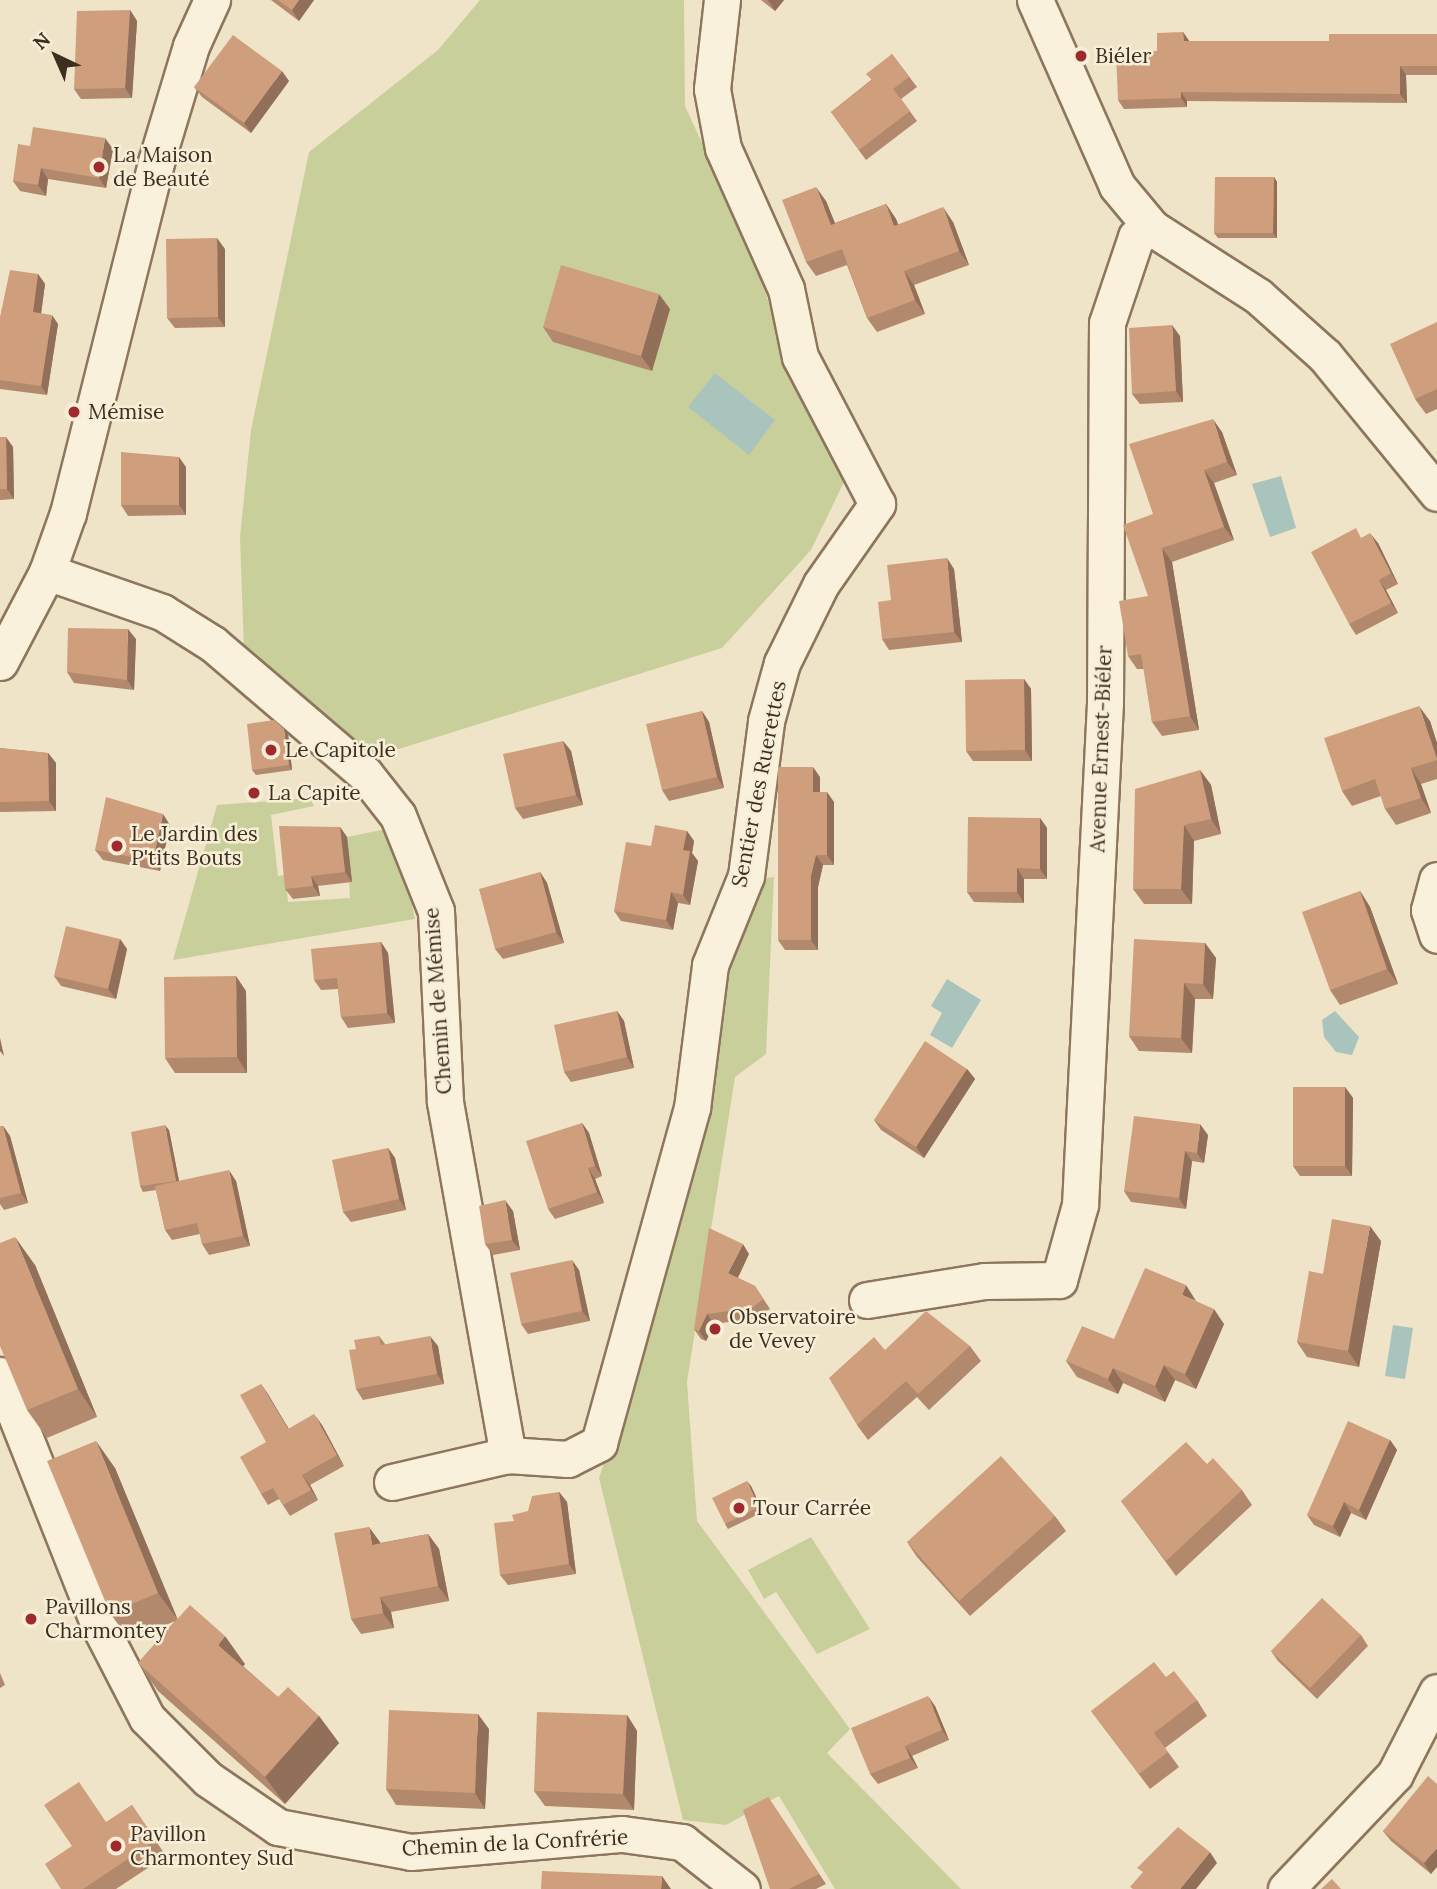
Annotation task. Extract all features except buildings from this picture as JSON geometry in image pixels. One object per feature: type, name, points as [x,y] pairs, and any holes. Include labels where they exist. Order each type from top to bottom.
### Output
[{"type":"street","points":[[0,662],[47,572],[91,427],[156,162],[191,46],[212,0]]},
{"type":"street","name":"Sentier des Ruerettes","points":[[508,1455],[568,1459],[599,1443],[692,1108],[710,965],[746,876],[766,721],[782,663],[821,584],[877,504],[800,357],[786,289],[723,148],[712,89],[722,0]]},
{"type":"street","points":[[1035,0],[1099,153],[1152,228],[1258,296],[1325,356],[1437,493]]},
{"type":"street","name":"Avenue Ernest-Biéler","points":[[867,1300],[984,1281],[1059,1280],[1080,1205],[1090,1106],[1105,703],[1107,323],[1136,237],[1152,228]]},
{"type":"street","name":"Chemin de Mémise","points":[[47,572],[162,612],[213,644],[365,774],[398,816],[436,911],[445,1102],[508,1455]]},
{"type":"street","points":[[1437,880],[1429,910],[1437,935]]},
{"type":"street","name":"Chemin de la Confrérie","points":[[0,1375],[100,1627],[147,1718],[208,1779],[278,1827],[411,1852],[622,1834],[682,1842],[740,1887]]},
{"type":"street","points":[[392,1482],[508,1455]]},
{"type":"street","points":[[1286,1889],[1395,1774],[1437,1692]]},
{"type":"green space","points":[[480,0],[684,0],[685,106],[753,253],[782,345],[846,478],[811,550],[722,648],[370,758],[244,652],[240,537],[251,430],[309,152],[438,50]]},
{"type":"green space","points":[[310,798],[314,806],[271,815],[278,876],[285,875],[288,902],[350,898],[347,837],[386,829],[407,878],[415,919],[173,960],[217,805]]},
{"type":"green space","points":[[774,877],[766,1054],[735,1077],[687,1382],[697,1521],[850,1729],[827,1753],[961,1889],[835,1889],[779,1796],[726,1825],[683,1820],[599,1478],[660,1290],[719,972],[753,879]]},
{"type":"green space","points":[[811,1537],[870,1629],[817,1654],[776,1592],[764,1599],[748,1570]]},
{"type":"water","points":[[715,373],[775,420],[749,455],[688,407]]},
{"type":"water","points":[[1281,476],[1296,528],[1270,537],[1252,484]]},
{"type":"water","points":[[947,979],[981,1000],[952,1048],[930,1035],[942,1013],[931,1006]]},
{"type":"water","points":[[1335,1011],[1359,1037],[1352,1055],[1336,1052],[1324,1037],[1322,1020]]},
{"type":"water","points":[[1393,1325],[1413,1328],[1405,1379],[1385,1376]]},
{"type":"place","name":"Biéler","points":[[1081,56]]},
{"type":"place","name":"La Maison de Beauté","points":[[99,167]]},
{"type":"place","name":"Mémise","points":[[74,412]]},
{"type":"place","name":"Le Capitole","points":[[271,750]]},
{"type":"place","name":"La Capite","points":[[254,793]]},
{"type":"place","name":"Le Jardin des P'tits Bouts","points":[[117,846]]},
{"type":"place","name":"Observatoire de Vevey","points":[[715,1329]]},
{"type":"place","name":"Tour Carrée","points":[[739,1508]]},
{"type":"place","name":"Pavillons Charmontey","points":[[31,1619]]},
{"type":"place","name":"Pavillon Charmontey Sud","points":[[116,1846]]}]
